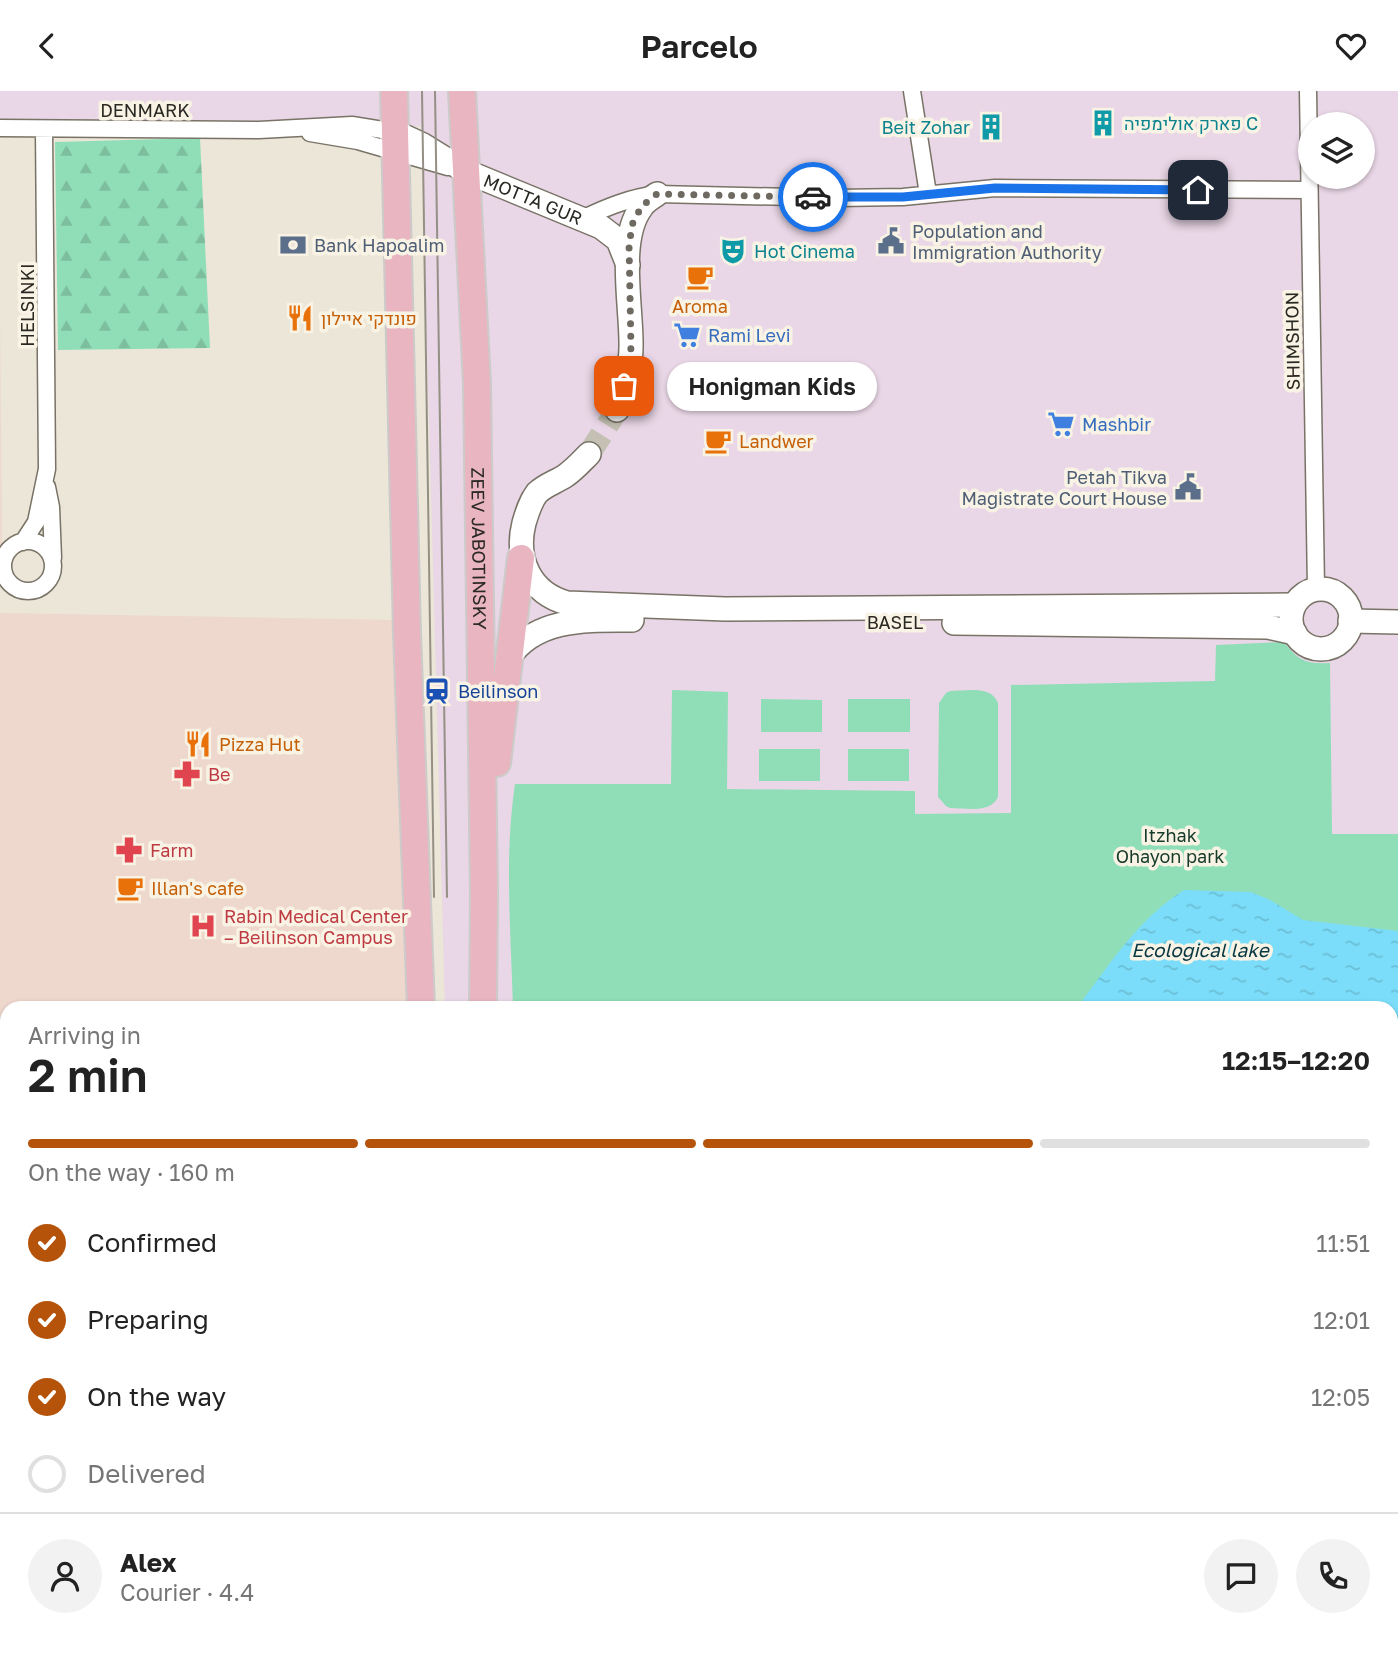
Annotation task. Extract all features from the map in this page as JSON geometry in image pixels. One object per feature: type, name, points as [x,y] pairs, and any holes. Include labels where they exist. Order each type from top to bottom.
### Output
[{"type":"main road","points":[[394,91],[407,633],[421,1001]]},
{"type":"main road","name":"ZEEV JABOTINSKY","points":[[462,91],[478,398],[483,1001]]},
{"type":"main road","points":[[484,894],[521,558]]},
{"type":"street","points":[[912,91],[928,194]]},
{"type":"street","name":"SHIMSHON","points":[[1308,91],[1316,589]]},
{"type":"street","name":"DENMARK","points":[[0,128],[290,130],[358,141],[395,142]]},
{"type":"street","name":"HELSINKI","points":[[44,129],[46,481],[51,507],[53,561]]},
{"type":"street","name":"MOTTA GUR","points":[[395,142],[423,145],[466,171],[584,218],[630,198],[657,194],[837,198],[995,188],[1309,190]]},
{"type":"street","points":[[617,410],[631,348],[628,265],[633,222],[642,206],[657,194]]},
{"type":"street","points":[[584,218],[618,240],[628,265]]},
{"type":"street","points":[[521,558],[522,530],[528,510],[538,493],[576,468],[589,454]]},
{"type":"street","name":"HELSINKI","points":[[23,542],[36,522],[46,481]]},
{"type":"street","points":[[23,542],[38,543],[45,547],[53,561],[53,570],[46,584],[31,591],[16,588],[5,576],[4,560],[11,548],[23,542]]},
{"type":"street","name":"BASEL","points":[[521,558],[530,578],[543,592],[555,600],[567,603],[725,609],[1294,605]]},
{"type":"street","points":[[1316,589],[1333,592],[1341,597],[1346,604],[1350,621],[1344,638],[1328,648],[1310,647],[1301,642],[1291,624],[1294,605],[1300,598],[1316,589]]},
{"type":"street","name":"BASEL","points":[[508,659],[523,640],[542,630],[555,625],[598,620],[1172,625],[1268,627],[1295,633]]},
{"type":"street","points":[[1350,621],[1398,622]]},
{"type":"shaded area","points":[[0,91],[1398,91],[1398,1001],[445,1001],[421,126],[0,127]]},
{"type":"shaded area","points":[[0,314],[2,550],[0,557]]},
{"type":"shaded area","name":"Rabin Medical Center – Beilinson Campus","points":[[0,613],[394,620],[410,1001],[0,1001]]},
{"type":"green space","points":[[200,138],[210,348],[58,350],[55,142]]},
{"type":"green space","name":"Itzhak Ohayon park","points":[[1284,642],[1304,660],[1330,663],[1332,834],[1398,834],[1398,1001],[513,1001],[509,868],[515,784],[671,784],[672,690],[728,692],[727,789],[915,791],[915,814],[1011,813],[1011,685],[1215,681],[1216,645]]},
{"type":"green space","points":[[950,691],[984,691],[995,697],[998,703],[998,797],[984,808],[950,808],[938,797],[939,703]]},
{"type":"green space","points":[[761,699],[822,700],[822,732],[761,732]]},
{"type":"green space","points":[[848,699],[910,699],[910,732],[848,732]]},
{"type":"green space","points":[[759,749],[820,749],[820,781],[759,781]]},
{"type":"green space","points":[[848,749],[909,749],[909,781],[848,781]]},
{"type":"water","name":"Ecological lake","points":[[1184,890],[1251,892],[1303,920],[1398,931],[1398,1001],[1082,1001],[1139,929],[1168,901]]},
{"type":"tunnel","points":[[589,454],[617,410]]},
{"type":"tram line","points":[[422,91],[434,897]]},
{"type":"tram line","points":[[435,91],[447,897]]},
{"type":"way so far","points":[[624,386],[631,348],[629,244],[633,222],[642,206],[657,194],[813,197]]},
{"type":"place","name":"פארק אולימפיה C","points":[[1103,123]]},
{"type":"place","name":"Beit Zohar","points":[[991,127]]},
{"type":"place","name":"Population and Immigration Authority","points":[[891,241]]},
{"type":"place","name":"Bank Hapoalim","points":[[293,245]]},
{"type":"place","name":"Hot Cinema","points":[[733,251]]},
{"type":"place","name":"Aroma","points":[[700,277]]},
{"type":"place","name":"פונדקי איילון","points":[[300,318]]},
{"type":"place","name":"Rami Levi","points":[[687,335]]},
{"type":"place","name":"Honigman Kids","points":[[624,386]]},
{"type":"place","name":"Mashbir","points":[[1061,424]]},
{"type":"place","name":"Landwer","points":[[718,441]]},
{"type":"place","name":"Petah Tikva Magistrate Court House","points":[[1188,487]]},
{"type":"place","name":"Beilinson","points":[[437,691]]},
{"type":"place","name":"Pizza Hut","points":[[198,744]]},
{"type":"place","name":"Be","points":[[187,774]]},
{"type":"place","name":"Farm","points":[[129,850]]},
{"type":"place","name":"Illan's cafe","points":[[130,888]]},
{"type":"place","name":"Rabin Medical Center – Beilinson Campus","points":[[203,926]]},
{"type":"route","points":[[813,197],[903,197],[995,188],[1198,190]]}]
